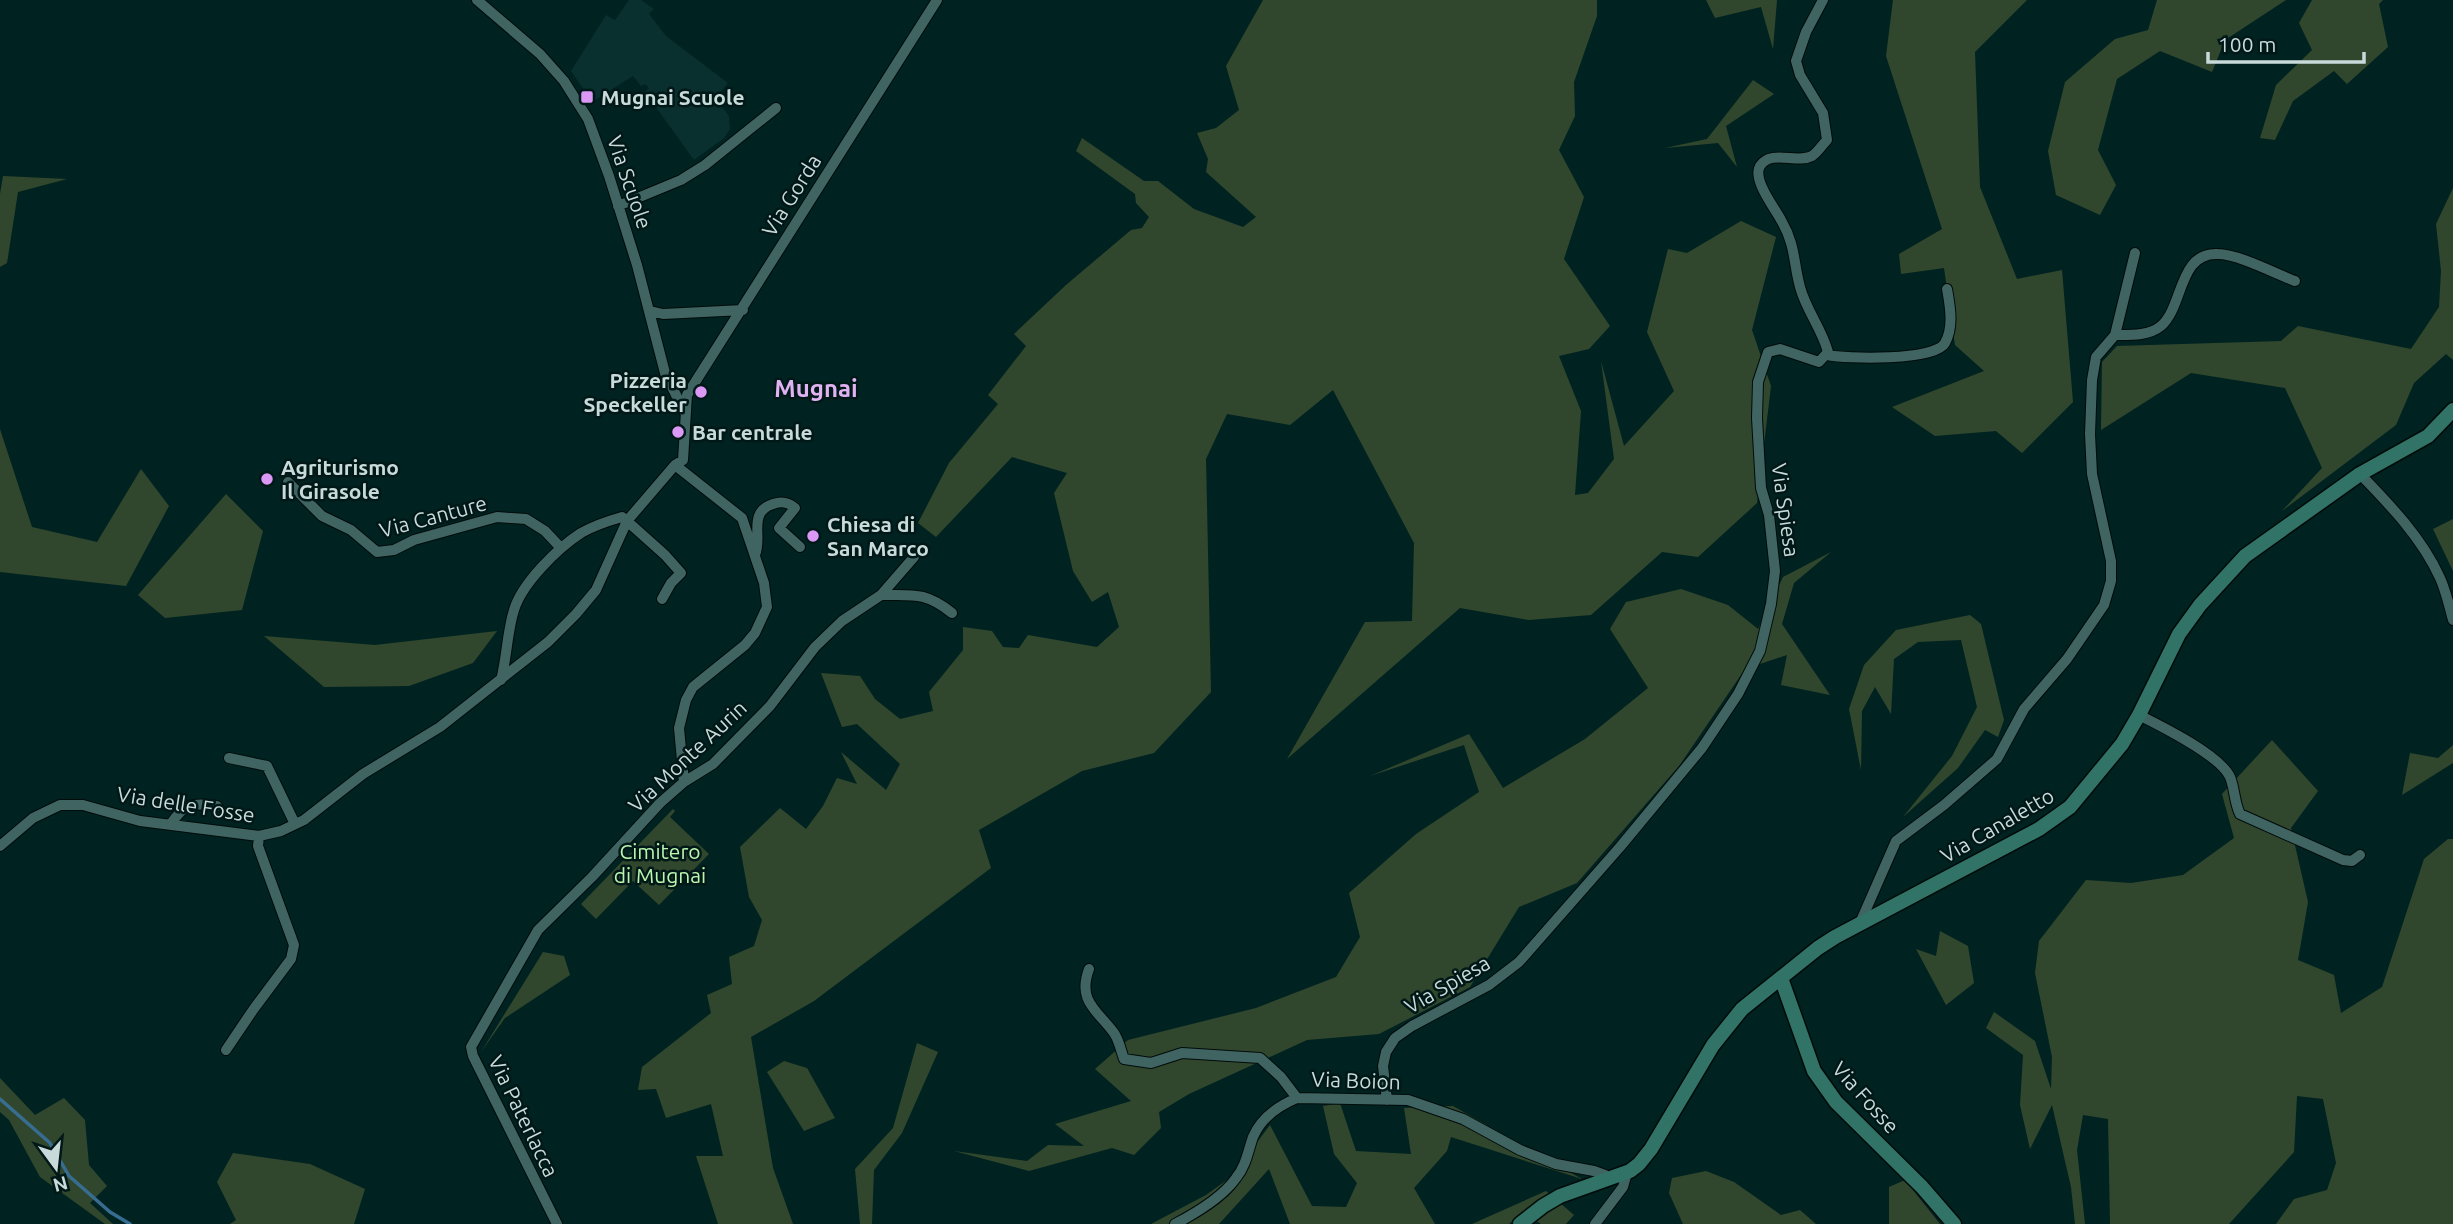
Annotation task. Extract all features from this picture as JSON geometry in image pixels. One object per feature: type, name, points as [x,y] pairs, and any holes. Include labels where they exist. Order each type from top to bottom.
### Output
[{"type":"street","name":"Via Scuole","points":[[477,0],[540,54],[577,99],[592,129],[618,206],[650,311],[665,373],[685,413]]},
{"type":"street","name":"Via Gorda","points":[[685,413],[687,395],[937,0]]},
{"type":"street","points":[[1823,0],[1806,32],[1796,61],[1800,75],[1823,113],[1827,140],[1811,156],[1803,159],[1780,157],[1768,160],[1760,166],[1758,177],[1792,239],[1800,289],[1821,331],[1829,352],[1827,355],[1859,358],[1926,354],[1938,350],[1944,345],[1950,322],[1947,289]]},
{"type":"street","points":[[618,206],[681,180],[705,165],[776,108]]},
{"type":"street","points":[[1860,924],[1896,841],[1997,759],[2024,709],[2067,659],[2104,605],[2111,581],[2111,561],[2092,474],[2092,380],[2096,357],[2115,335],[2135,253]]},
{"type":"street","points":[[2115,335],[2133,335],[2160,327],[2167,319],[2191,267],[2200,259],[2216,253],[2228,255],[2295,281]]},
{"type":"street","points":[[650,311],[663,314],[743,310]]},
{"type":"street","name":"Via Spiesa","points":[[1387,1100],[1383,1066],[1386,1052],[1395,1038],[1412,1026],[1489,985],[1519,962],[1702,748],[1738,694],[1760,651],[1771,604],[1775,571],[1769,515],[1761,488],[1757,418],[1758,382],[1763,362],[1768,352],[1780,349],[1819,362],[1827,355]]},
{"type":"street","name":"Via Canaletto","points":[[1520,1224],[1560,1196],[1626,1173],[1639,1164],[1651,1149],[1722,1031],[1742,1009],[1818,948],[2059,817],[2122,744],[2179,634],[2221,580],[2245,556],[2360,474],[2428,436],[2453,410]]},
{"type":"street","points":[[501,680],[548,642],[596,590],[627,521],[675,465],[683,460],[685,413]]},
{"type":"street","points":[[675,465],[742,518],[764,583],[766,607],[755,633],[745,645],[693,687],[686,700],[679,728],[684,782]]},
{"type":"street","points":[[2360,474],[2423,547],[2440,579],[2453,620]]},
{"type":"street","name":"Via Canture","points":[[288,482],[322,516],[351,530],[377,552],[394,550],[414,540],[497,517],[526,519],[545,531],[561,548]]},
{"type":"street","points":[[755,556],[758,550],[757,518],[761,511],[775,503],[789,503],[795,508],[779,528],[800,547]]},
{"type":"street","points":[[501,680],[514,609],[538,572],[561,548],[583,532],[622,517],[627,521],[681,573],[662,598]]},
{"type":"street","name":"Via Monte Aurin","points":[[549,917],[592,877],[660,803],[684,782],[713,764],[770,706],[815,647],[842,621],[881,595],[914,557]]},
{"type":"street","points":[[881,595],[919,595],[936,600],[952,613]]},
{"type":"street","name":"Via delle Fosse","points":[[0,846],[33,818],[60,805],[83,806],[140,821],[259,836],[281,831],[304,820],[363,774],[440,727],[501,680]]},
{"type":"street","points":[[2139,715],[2208,754],[2225,769],[2240,814],[2343,860],[2352,861],[2361,855]]},
{"type":"street","points":[[229,758],[267,766],[295,824]]},
{"type":"street","points":[[170,825],[179,812],[188,806],[198,803],[217,806]]},
{"type":"street","points":[[226,1050],[291,959],[294,945],[258,846],[259,836]]},
{"type":"street","name":"Via Paterlacca","points":[[549,917],[538,930],[471,1047],[473,1056],[557,1224]]},
{"type":"street","name":"Via Boion","points":[[1089,969],[1084,982],[1089,1005],[1116,1035],[1124,1059],[1151,1063],[1182,1053],[1260,1058],[1281,1077],[1297,1098],[1408,1100],[1463,1119],[1520,1150],[1556,1164],[1594,1171],[1609,1179]]},
{"type":"street","name":"Via Fosse","points":[[1781,978],[1814,1071],[1836,1102],[1922,1187],[1954,1224]]},
{"type":"street","points":[[1175,1224],[1215,1198],[1236,1178],[1249,1153],[1253,1137],[1265,1118],[1281,1105],[1297,1098]]},
{"type":"street","points":[[1594,1224],[1623,1187],[1626,1173]]},
{"type":"shaded area","points":[[629,0],[641,0],[654,9],[649,14],[666,36],[728,83],[709,106],[722,107],[729,116],[730,129],[724,138],[694,160],[645,92],[649,88],[645,84],[641,86],[633,76],[592,102],[571,71],[606,15],[615,20]]},
{"type":"green space","points":[[1263,0],[1597,0],[1597,16],[1574,82],[1575,116],[1559,150],[1584,197],[1564,259],[1610,326],[1589,349],[1559,356],[1581,411],[1575,495],[1588,493],[1614,459],[1601,361],[1624,446],[1674,391],[1647,332],[1668,249],[1687,253],[1741,221],[1776,237],[1752,330],[1771,386],[1757,503],[1698,557],[1662,552],[1591,615],[1529,620],[1460,608],[1287,759],[1365,622],[1412,621],[1414,543],[1333,390],[1290,425],[1227,414],[1206,459],[1211,692],[1154,753],[1082,771],[979,830],[991,868],[814,1001],[751,1037],[773,1168],[793,1224],[718,1224],[696,1156],[723,1156],[711,1104],[666,1118],[656,1089],[638,1090],[642,1067],[711,1013],[707,995],[732,984],[729,957],[754,946],[762,920],[749,897],[740,847],[780,808],[806,829],[823,806],[837,778],[857,784],[841,752],[886,790],[900,764],[857,724],[842,727],[821,673],[860,676],[875,699],[900,719],[933,711],[929,692],[963,650],[963,627],[992,631],[1003,647],[1019,648],[1028,635],[1097,647],[1119,627],[1108,592],[1092,602],[1073,571],[1054,493],[1067,473],[1012,457],[936,537],[918,523],[949,463],[998,404],[988,395],[1026,346],[1014,334],[1131,230],[1142,228],[1149,217],[1136,203],[1135,194],[1076,151],[1082,138],[1144,181],[1158,181],[1194,209],[1243,227],[1256,217],[1206,172],[1208,159],[1197,133],[1216,128],[1239,110],[1226,66]]},
{"type":"green space","points":[[1706,0],[1777,0],[1773,49],[1761,7],[1715,18]]},
{"type":"green space","points":[[1893,0],[2027,0],[1975,52],[1980,187],[2017,279],[2062,270],[2073,402],[2022,453],[1996,431],[1935,436],[1892,407],[1984,371],[1955,345],[1944,268],[1901,274],[1899,254],[1942,229],[1886,56]]},
{"type":"green space","points":[[2157,0],[2286,0],[2225,40],[2212,72],[2160,51],[2117,79],[2098,150],[2116,185],[2100,215],[2056,195],[2048,151],[2065,82],[2115,39],[2148,30]]},
{"type":"green space","points":[[2312,0],[2383,0],[2379,4],[2388,47],[2347,84],[2334,71],[2293,101],[2275,140],[2260,138],[2276,85],[2312,50],[2299,23]]},
{"type":"green space","points":[[1753,80],[1774,94],[1726,126],[1737,167],[1718,143],[1665,148],[1707,139]]},
{"type":"green space","points":[[3,176],[67,179],[18,192],[7,263],[0,267],[0,194]]},
{"type":"green space","points":[[2453,188],[2453,360],[2446,354],[2414,383],[2396,425],[2282,511],[2322,468],[2285,388],[2191,373],[2101,430],[2102,362],[2117,346],[2281,341],[2298,326],[2411,349],[2439,307],[2441,271],[2436,224]]},
{"type":"green space","points":[[0,429],[32,527],[97,542],[141,469],[169,506],[126,586],[0,572]]},
{"type":"green space","points":[[226,494],[263,531],[242,610],[165,618],[138,595]]},
{"type":"green space","points":[[2453,519],[2453,571],[2433,529]]},
{"type":"green space","points":[[1831,552],[1794,583],[1782,624],[1830,695],[1781,685],[1787,655],[1745,669],[1679,766],[1577,883],[1519,907],[1470,987],[1379,1034],[1307,1040],[1189,1094],[1159,1112],[1161,1128],[1134,1155],[1112,1148],[1029,1171],[954,1151],[1027,1161],[1048,1145],[1084,1146],[1055,1124],[1131,1101],[1095,1069],[1128,1040],[1256,1008],[1336,977],[1360,937],[1349,893],[1416,834],[1479,792],[1464,745],[1370,776],[1469,734],[1503,788],[1585,739],[1648,688],[1610,629],[1626,602],[1681,589],[1728,605],[1758,629],[1783,577]]},
{"type":"green space","points":[[1970,615],[1981,624],[2004,720],[1998,737],[1985,730],[1958,768],[1903,817],[1952,756],[1977,707],[1961,640],[1918,642],[1894,659],[1891,714],[1875,687],[1862,711],[1861,770],[1849,709],[1864,665],[1896,630]]},
{"type":"green space","points":[[497,631],[473,663],[409,686],[324,687],[264,636],[375,645]]},
{"type":"green space","points":[[2272,740],[2318,791],[2291,828],[2308,902],[2298,960],[2334,975],[2341,1013],[2382,987],[2424,859],[2448,839],[2453,839],[2453,1224],[2276,1224],[2294,1199],[2327,1190],[2336,1163],[2323,1099],[2297,1096],[2294,1152],[2229,1224],[2110,1224],[2108,1119],[2083,1115],[2077,1150],[2085,1224],[2075,1224],[2071,1187],[2052,1105],[2030,1149],[2020,1105],[2023,1055],[1986,1028],[1994,1012],[2035,1041],[2051,1089],[2052,1057],[2035,973],[2039,941],[2086,880],[2131,883],[2183,875],[2234,838],[2222,794]]},
{"type":"green space","points":[[2453,745],[2453,763],[2402,795],[2410,753],[2438,758]]},
{"type":"green space","name":"Cimitero di Mugnai","points":[[673,809],[675,811],[670,817],[709,854],[659,905],[633,881],[596,919],[581,904]]},
{"type":"green space","points":[[1940,931],[1968,946],[1974,983],[1946,1005],[1916,949],[1936,956]]},
{"type":"green space","points":[[543,952],[564,956],[570,975],[505,1018],[481,1052]]},
{"type":"green space","points":[[917,1043],[938,1052],[902,1133],[874,1170],[872,1224],[860,1224],[855,1169],[893,1128]]},
{"type":"green space","points":[[784,1061],[807,1068],[835,1118],[804,1131],[767,1072]]},
{"type":"green space","points":[[0,1078],[35,1115],[64,1098],[85,1120],[89,1165],[107,1186],[90,1203],[113,1224],[105,1224],[40,1177],[9,1120],[0,1112]]},
{"type":"green space","points":[[1340,1103],[1356,1151],[1411,1154],[1404,1108],[1453,1106],[1582,1179],[1451,1137],[1447,1151],[1414,1188],[1435,1224],[1290,1224],[1269,1169],[1219,1224],[1151,1224],[1206,1195],[1231,1177],[1270,1125],[1312,1206],[1346,1207],[1357,1183],[1334,1154],[1323,1106]]},
{"type":"green space","points":[[233,1153],[310,1164],[365,1189],[354,1224],[230,1224],[236,1220],[217,1182]]},
{"type":"green space","points":[[1706,1171],[1734,1182],[1781,1215],[1800,1210],[1816,1224],[1683,1224],[1669,1193],[1672,1178]]},
{"type":"green space","points":[[1905,1180],[1940,1224],[1889,1224],[1889,1187]]},
{"type":"green space","points":[[1546,1191],[1574,1215],[1566,1224],[1541,1224],[1522,1212],[1509,1224],[1472,1224]]},
{"type":"waterway","points":[[0,1099],[50,1143],[69,1176],[110,1212],[130,1224]]},
{"type":"place","name":"Mugnai Scuole","points":[[587,97]]},
{"type":"place","name":"Pizzeria Speckeller","points":[[701,392]]},
{"type":"place","name":"Bar centrale","points":[[678,432]]},
{"type":"place","name":"Agriturismo Il Girasole","points":[[267,479]]},
{"type":"place","name":"Chiesa di San Marco","points":[[813,536]]},
{"type":"district","name":"Mugnai","points":[[816,388]]}]
